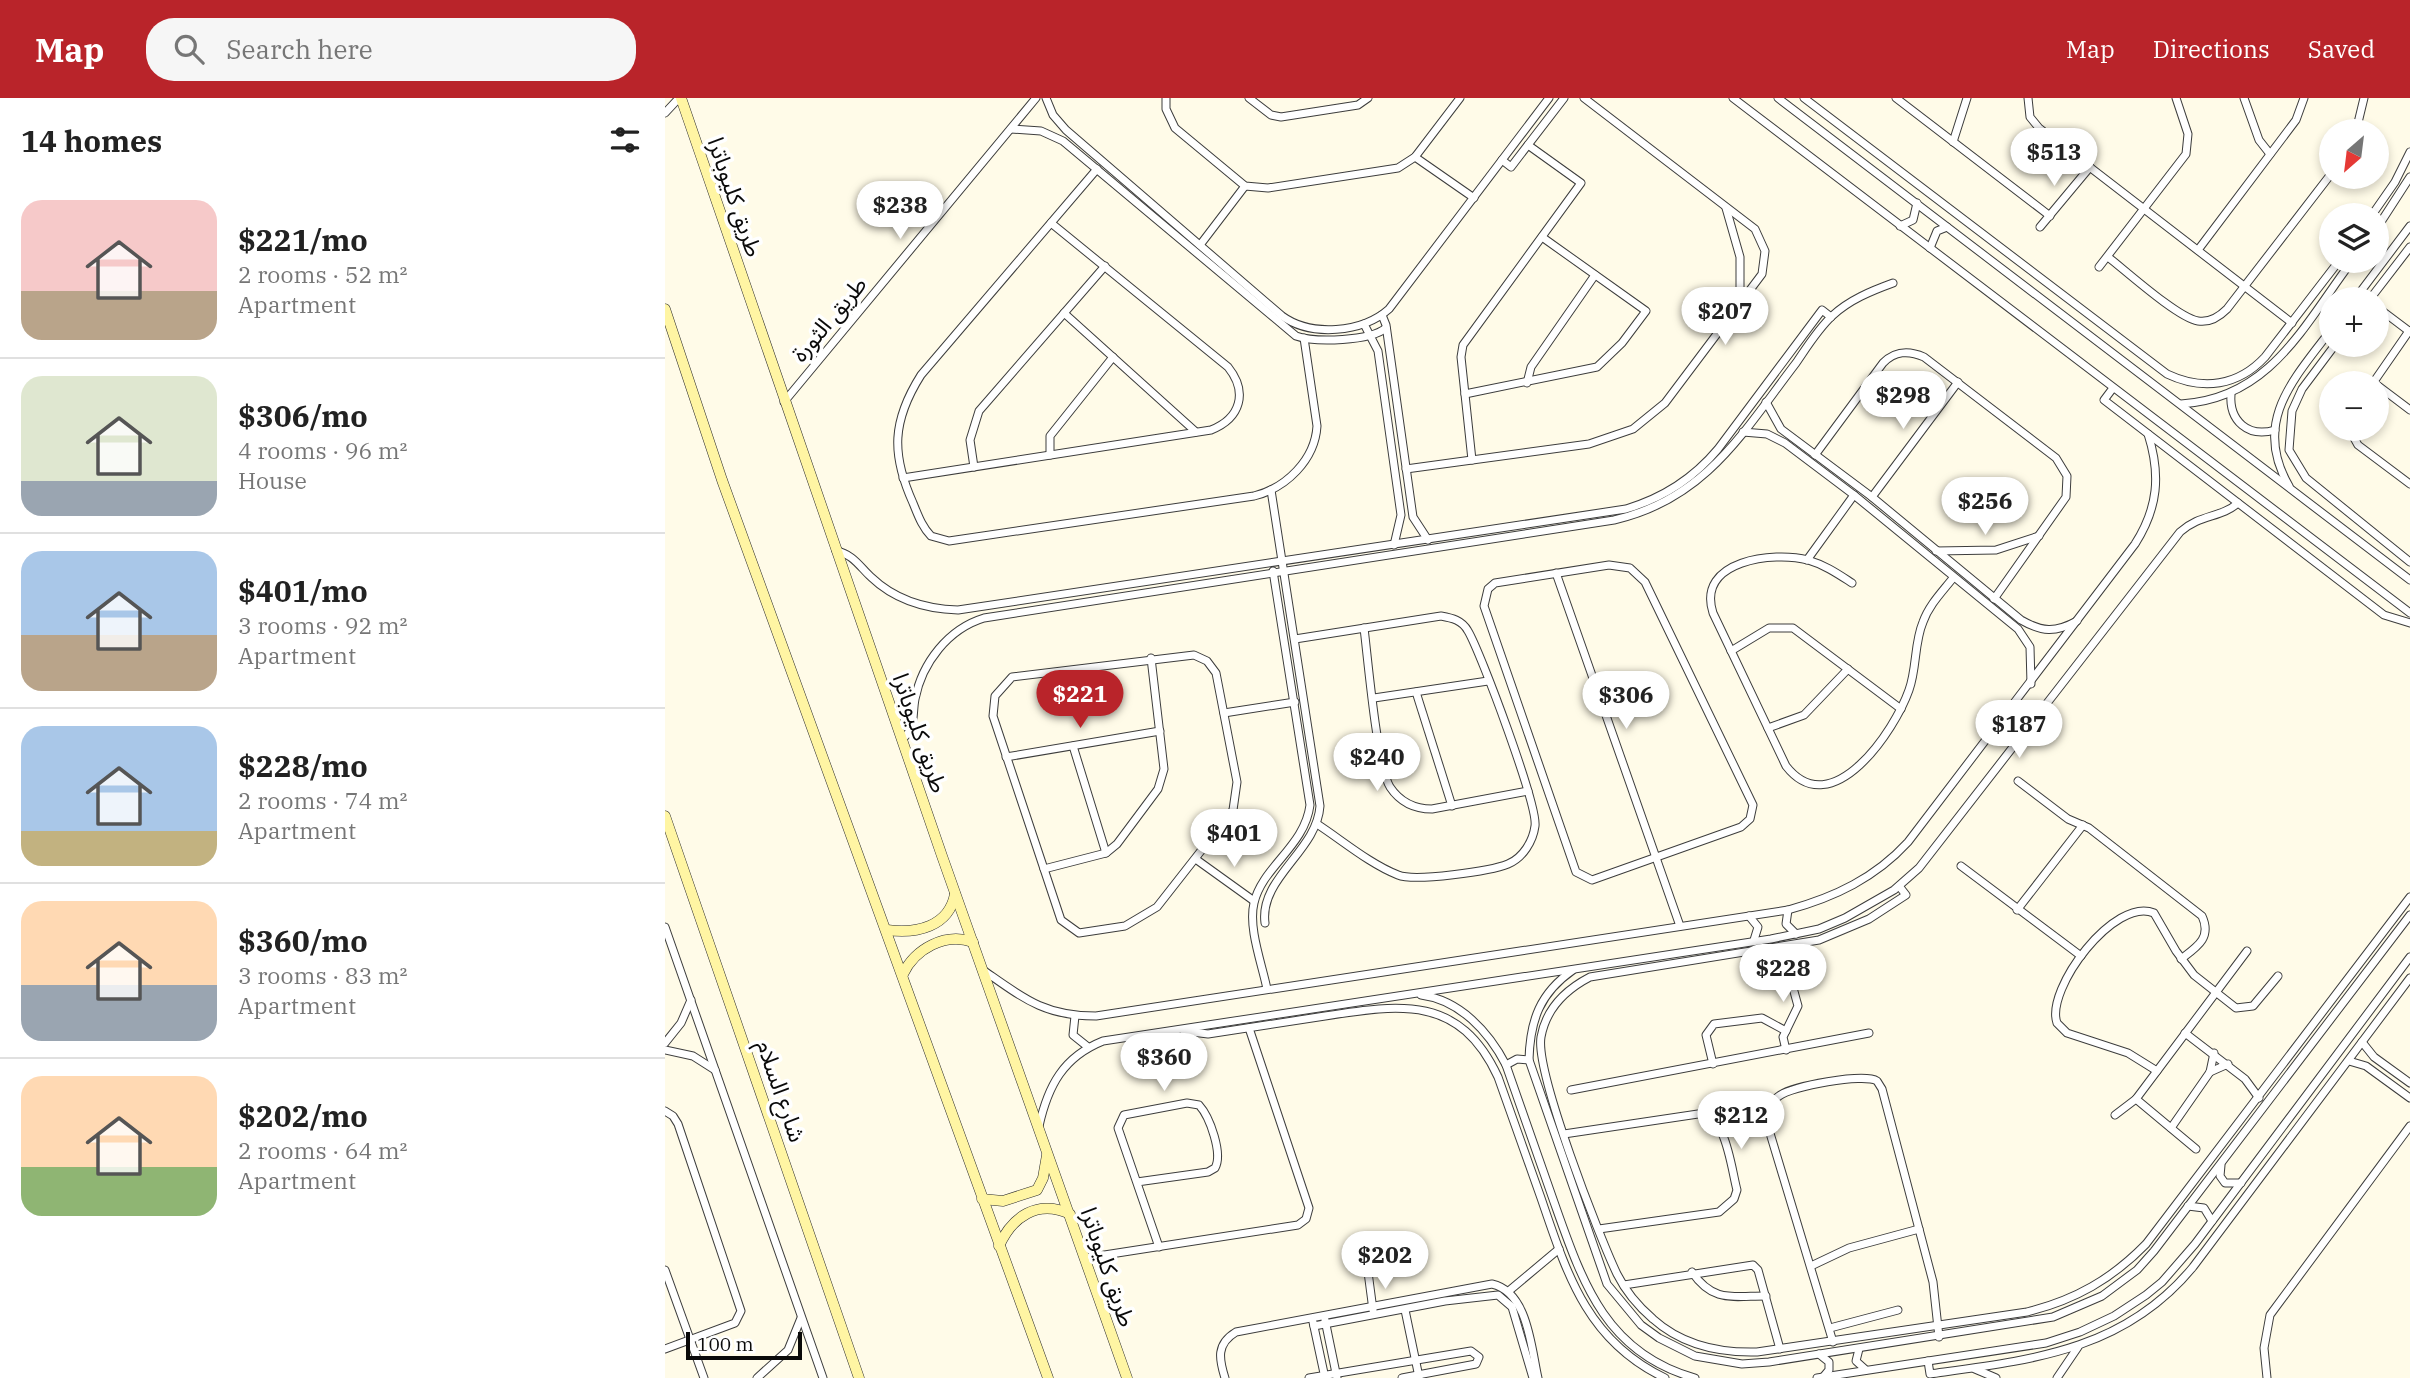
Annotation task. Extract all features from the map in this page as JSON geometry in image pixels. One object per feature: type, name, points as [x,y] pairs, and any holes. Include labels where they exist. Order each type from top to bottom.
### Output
[{"type":"main road","name":"طريق كليوباترا","points":[[680,98],[955,893],[1127,1378]]},
{"type":"main road","points":[[665,309],[726,493],[1048,1378]]},
{"type":"main road","name":"شارع السلام","points":[[665,816],[859,1378]]},
{"type":"main road","points":[[887,930],[906,932],[935,924],[951,908],[955,893]]},
{"type":"main road","points":[[903,974],[912,959],[926,948],[950,940],[973,942]]},
{"type":"main road","points":[[982,1199],[1003,1201],[1037,1190],[1043,1178],[1047,1151]]},
{"type":"main road","points":[[999,1246],[1009,1226],[1020,1217],[1044,1209],[1069,1214]]},
{"type":"street","points":[[665,113],[680,98]]},
{"type":"street","name":"طريق الثورة","points":[[785,402],[1036,98]]},
{"type":"street","points":[[1046,98],[1053,116],[1070,133],[1200,245],[1289,332],[1304,338],[1371,336],[1386,328]]},
{"type":"street","points":[[1166,98],[1166,109],[1175,128],[1245,186],[1268,188],[1398,168],[1415,157],[1460,98]]},
{"type":"street","points":[[1249,98],[1267,113],[1281,117],[1352,107],[1368,98]]},
{"type":"street","points":[[1011,129],[1041,131],[1063,141],[1165,227],[1287,320],[1304,327],[1348,328],[1382,315],[1400,296],[1549,98]]},
{"type":"street","points":[[1502,160],[1511,167],[1564,98]]},
{"type":"street","points":[[1406,469],[1589,444],[1633,429],[1665,403],[1762,274],[1765,251],[1755,229],[1584,98]]},
{"type":"street","points":[[1733,98],[2410,613]]},
{"type":"street","points":[[1778,98],[2410,580]]},
{"type":"street","points":[[1804,98],[2167,374],[2197,384],[2226,382],[2251,371],[2329,273]]},
{"type":"street","points":[[1896,98],[2050,216]]},
{"type":"street","points":[[1954,142],[1967,98]]},
{"type":"street","points":[[2028,98],[2030,117],[2039,128],[2292,323]]},
{"type":"street","points":[[2099,267],[2182,160],[2188,147],[2188,134],[2176,98]]},
{"type":"street","points":[[2244,98],[2259,140],[2270,154]]},
{"type":"street","points":[[2198,250],[2296,120],[2304,98]]},
{"type":"street","points":[[2359,119],[2364,98]]},
{"type":"street","points":[[1815,126],[1825,114]]},
{"type":"street","points":[[1063,141],[1070,133]]},
{"type":"street","points":[[1472,460],[1461,357],[1464,345],[1581,183],[1528,145]]},
{"type":"street","points":[[2380,203],[2395,182],[2410,152]]},
{"type":"street","points":[[1415,157],[1473,198]]},
{"type":"street","points":[[2040,228],[2090,167]]},
{"type":"street","points":[[1097,169],[921,375],[906,399],[898,426],[897,454],[903,478],[927,532],[943,541],[1254,496],[1271,490],[1304,462],[1316,440],[1317,426],[1304,338]]},
{"type":"street","points":[[2389,209],[2410,177]]},
{"type":"street","points":[[1200,245],[1245,186]]},
{"type":"street","points":[[2108,257],[2181,314],[2200,321],[2220,316],[2319,189]]},
{"type":"street","points":[[1135,202],[1142,195]]},
{"type":"street","points":[[1900,226],[1913,220],[1917,203]]},
{"type":"street","points":[[1726,207],[1740,257],[1740,305]]},
{"type":"street","points":[[1165,227],[1171,221]]},
{"type":"street","points":[[903,478],[1196,432],[1224,425],[1234,416],[1240,404],[1236,377],[1051,223]]},
{"type":"street","points":[[2364,287],[2410,226]]},
{"type":"street","points":[[1930,248],[1937,232],[1947,227]]},
{"type":"street","points":[[1465,394],[1597,367],[1622,343],[1646,311],[1542,237]]},
{"type":"street","points":[[2379,287],[2410,247]]},
{"type":"street","points":[[974,467],[970,440],[979,411],[1105,266]]},
{"type":"street","points":[[2180,404],[2212,401],[2253,382],[2276,363],[2342,274]]},
{"type":"street","points":[[1527,383],[1531,367],[1595,275]]},
{"type":"street","points":[[902,739],[912,729],[917,691],[929,663],[949,638],[975,621],[1633,516],[1665,504],[1696,484],[1715,467],[1831,317],[1853,301],[1893,283]]},
{"type":"street","points":[[836,551],[853,559],[873,579],[900,597],[934,608],[969,609],[1612,513],[1666,493],[1690,477],[1718,449],[1822,310],[1831,317]]},
{"type":"street","points":[[1064,313],[1196,432]]},
{"type":"street","points":[[2078,327],[2088,314]]},
{"type":"street","points":[[1382,315],[1413,517],[1428,540]]},
{"type":"street","points":[[2382,371],[2409,332],[2389,316]]},
{"type":"street","points":[[1364,324],[1378,351],[1401,515],[1394,545]]},
{"type":"street","points":[[2291,489],[2278,461],[2275,430],[2285,393],[2319,346]]},
{"type":"street","points":[[1815,455],[1883,363],[1894,355],[1916,354],[1958,382],[2063,466],[2068,482],[2066,497],[1994,599]]},
{"type":"street","points":[[2312,355],[2322,362]]},
{"type":"street","points":[[1050,455],[1050,436],[1113,357]]},
{"type":"street","points":[[2326,357],[2292,411],[2288,437],[2294,461],[2318,489],[2410,562]]},
{"type":"street","points":[[1872,497],[1958,382]]},
{"type":"street","points":[[2113,388],[2104,400],[2384,615],[2410,623]]},
{"type":"street","points":[[2231,394],[2230,404],[2238,422],[2255,433],[2275,430]]},
{"type":"street","points":[[2389,394],[2410,410]]},
{"type":"street","points":[[1766,402],[1781,429],[1872,497],[2021,620],[2044,631],[2054,631],[2081,619]]},
{"type":"street","points":[[1742,432],[1759,432],[1777,438],[1854,495],[2025,636],[2031,654],[2031,684]]},
{"type":"street","points":[[983,970],[1033,1005],[1075,1016],[1095,1016],[1788,910],[1847,889],[1890,860],[1916,832],[2081,619],[2135,544],[2154,508],[2157,468],[2148,434]]},
{"type":"street","points":[[2356,441],[2410,484]]},
{"type":"street","points":[[1265,923],[1267,900],[1317,824],[1320,806],[1271,490]]},
{"type":"street","points":[[1807,560],[1854,495]]},
{"type":"street","points":[[1039,1127],[1051,1086],[1073,1057],[1103,1041],[1797,934],[1845,919],[1899,886],[1933,852],[2172,540],[2196,519],[2226,511],[2238,503]]},
{"type":"street","points":[[1936,551],[1996,550],[2040,535]]},
{"type":"street","points":[[1852,583],[1807,560],[1783,556],[1761,558],[1731,568],[1719,577],[1713,587],[1710,603],[1767,728],[1786,766],[1793,774],[1808,781],[1830,783],[1849,776],[1859,768],[1901,709],[1912,680],[1923,621],[1953,578]]},
{"type":"street","points":[[1267,989],[1254,920],[1254,901],[1301,833],[1310,805],[1272,563]]},
{"type":"street","points":[[1619,565],[1638,574],[1752,799],[1750,819],[1741,827],[1656,858],[1592,880],[1576,872],[1484,606],[1484,597],[1495,583],[1619,565]]},
{"type":"street","points":[[1556,573],[1680,926]]},
{"type":"street","points":[[969,609],[967,616],[975,621]]},
{"type":"street","points":[[1295,639],[1451,617],[1468,629],[1528,791],[1535,825],[1527,848],[1508,864],[1420,879],[1390,871],[1317,824]]},
{"type":"street","points":[[1731,651],[1763,630],[1787,627],[1803,634],[1901,709]]},
{"type":"street","points":[[1364,628],[1384,775],[1394,792],[1417,807],[1452,806],[1528,791]]},
{"type":"street","points":[[1194,655],[1207,661],[1216,673],[1224,713],[1237,782],[1237,801],[1228,818],[1157,907],[1142,919],[1125,926],[1086,934],[1072,930],[1062,920],[993,716],[993,706],[1000,688],[1012,677],[1151,658],[1194,655]]},
{"type":"street","points":[[1044,869],[1107,853],[1117,845],[1158,789],[1164,769],[1151,658]]},
{"type":"street","points":[[1767,728],[1804,715],[1848,669]]},
{"type":"street","points":[[1374,698],[1488,681]]},
{"type":"street","points":[[1416,692],[1452,806]]},
{"type":"street","points":[[1224,713],[1295,702]]},
{"type":"street","points":[[1006,757],[1160,731]]},
{"type":"street","points":[[1073,746],[1107,853]]},
{"type":"street","points":[[2018,781],[2068,819],[2083,825],[2202,916],[2206,932],[2204,940],[2181,959]]},
{"type":"street","points":[[1310,805],[1320,806]]},
{"type":"street","points":[[2017,910],[2083,825]]},
{"type":"street","points":[[1197,860],[1254,901]]},
{"type":"street","points":[[1961,866],[2081,956]]},
{"type":"street","points":[[1899,886],[1906,895],[1868,919],[1819,940],[1590,978],[1575,985],[1553,1007],[1543,1029],[1540,1053],[1564,1134],[1564,1147],[1607,1284],[1641,1325],[1676,1348],[1715,1361],[1769,1362],[2053,1318],[2098,1299],[2137,1270],[2221,1165],[2410,915]]},
{"type":"street","points":[[1575,968],[1553,984],[1538,1006],[1529,1032],[1529,1060],[1624,1285],[1654,1320],[1679,1337],[1707,1348],[1732,1352],[1780,1349],[2049,1306],[2092,1288],[2112,1275],[2146,1244],[2410,897]]},
{"type":"street","points":[[1788,910],[1786,924],[1797,934]]},
{"type":"street","points":[[2157,1070],[2120,1050],[2067,1033],[2057,1023],[2056,1006],[2081,956],[2103,930],[2145,910],[2157,916],[2181,959],[2215,993],[2235,1008],[2248,1009],[2256,1003],[2278,975]]},
{"type":"street","points":[[1749,916],[1758,927],[1753,940]]},
{"type":"street","points":[[665,927],[823,1378]]},
{"type":"street","points":[[1782,948],[1798,1006],[1783,1039],[1786,1050]]},
{"type":"street","points":[[2115,1115],[2136,1099],[2246,951]]},
{"type":"street","points":[[1669,954],[1671,964]]},
{"type":"street","points":[[1820,1377],[2046,1343],[2098,1325],[2146,1295],[2184,1258],[2410,957]]},
{"type":"street","points":[[1928,1361],[1930,1374],[2078,1347],[2122,1327],[2155,1305],[2193,1267],[2410,978]]},
{"type":"street","points":[[1410,994],[1430,996],[1468,1016],[1496,1046],[1506,1065],[1581,1279],[1602,1314],[1647,1356],[1683,1376],[1695,1378]]},
{"type":"street","points":[[665,1043],[681,1023],[691,1000]]},
{"type":"street","points":[[1177,1030],[1208,1034],[1403,1006],[1434,1013],[1461,1027],[1489,1058],[1575,1291],[1590,1315],[1629,1356],[1665,1378]]},
{"type":"street","points":[[1321,1007],[1323,1016]]},
{"type":"street","points":[[1075,1016],[1073,1035],[1089,1047]]},
{"type":"street","points":[[1713,1064],[1706,1035],[1714,1024],[1762,1018],[1786,1031]]},
{"type":"street","points":[[1085,1258],[1298,1226],[1309,1213],[1249,1028]]},
{"type":"street","points":[[1571,1090],[1869,1033]]},
{"type":"street","points":[[2185,1033],[2245,1079],[2259,1098]]},
{"type":"street","points":[[2362,1042],[2374,1057],[2410,1083]]},
{"type":"street","points":[[665,1050],[693,1056],[715,1070]]},
{"type":"street","points":[[2171,1128],[2210,1072],[2214,1053]]},
{"type":"street","points":[[1506,1065],[1517,1059],[1529,1060]]},
{"type":"street","points":[[2349,1061],[2367,1066],[2410,1098]]},
{"type":"street","points":[[2210,1072],[2228,1065]]},
{"type":"street","points":[[1833,1342],[1766,1121],[1771,1105],[1783,1093],[1863,1076],[1877,1080],[1882,1089],[1933,1282],[1939,1337]]},
{"type":"street","points":[[2136,1099],[2196,1149]]},
{"type":"street","points":[[1137,1182],[1208,1172],[1215,1168],[1219,1157],[1205,1112],[1199,1105],[1187,1103],[1121,1118],[1118,1128],[1159,1247]]},
{"type":"street","points":[[665,1111],[673,1116],[678,1124],[741,1311],[735,1323],[665,1349]]},
{"type":"street","points":[[2249,1112],[2257,1118]]},
{"type":"street","points":[[1564,1134],[1698,1114],[1710,1115],[1719,1123],[1737,1190],[1728,1207],[1719,1212],[1599,1229]]},
{"type":"street","points":[[2290,1117],[2300,1125]]},
{"type":"street","points":[[2267,1378],[2264,1348],[2270,1315],[2410,1126]]},
{"type":"street","points":[[1529,1166],[1540,1163]]},
{"type":"street","points":[[2221,1165],[2220,1177],[2225,1183],[2241,1182]]},
{"type":"street","points":[[2189,1206],[2203,1208],[2212,1221]]},
{"type":"street","points":[[1811,1266],[1849,1248],[1919,1229]]},
{"type":"street","points":[[1511,1296],[1559,1249]]},
{"type":"street","points":[[1624,1285],[1692,1272],[1753,1265],[1757,1267],[1780,1349]]},
{"type":"street","points":[[665,1270],[704,1378]]},
{"type":"street","points":[[1368,1272],[1374,1311]]},
{"type":"street","points":[[1692,1272],[1703,1288],[1718,1295],[1766,1296]]},
{"type":"street","points":[[1492,1284],[1492,1294]]},
{"type":"street","points":[[1374,1311],[1405,1310],[1478,1285],[1492,1284],[1511,1296],[1538,1378]]},
{"type":"street","points":[[1478,1285],[1480,1296]]},
{"type":"street","points":[[1225,1378],[1219,1354],[1224,1343],[1233,1334],[1444,1298],[1492,1294],[1511,1296]]},
{"type":"street","points":[[2146,1295],[2155,1305]]},
{"type":"street","points":[[1405,1310],[1418,1377]]},
{"type":"street","points":[[1830,1328],[1898,1310]]},
{"type":"street","points":[[757,1378],[783,1357],[801,1318]]},
{"type":"street","points":[[1324,1320],[1336,1375]]},
{"type":"street","points":[[1313,1322],[1325,1376]]},
{"type":"street","points":[[2057,1378],[2078,1347]]},
{"type":"street","points":[[1859,1349],[1856,1362],[1865,1370]]},
{"type":"street","points":[[1309,1378],[1471,1351],[1479,1357],[1476,1364],[1402,1378]]},
{"type":"street","points":[[1819,1354],[1826,1358],[1829,1366],[1820,1377]]},
{"type":"street","points":[[1532,1363],[1533,1378]]},
{"type":"street","points":[[1967,1369],[1980,1370],[1996,1378]]}]
